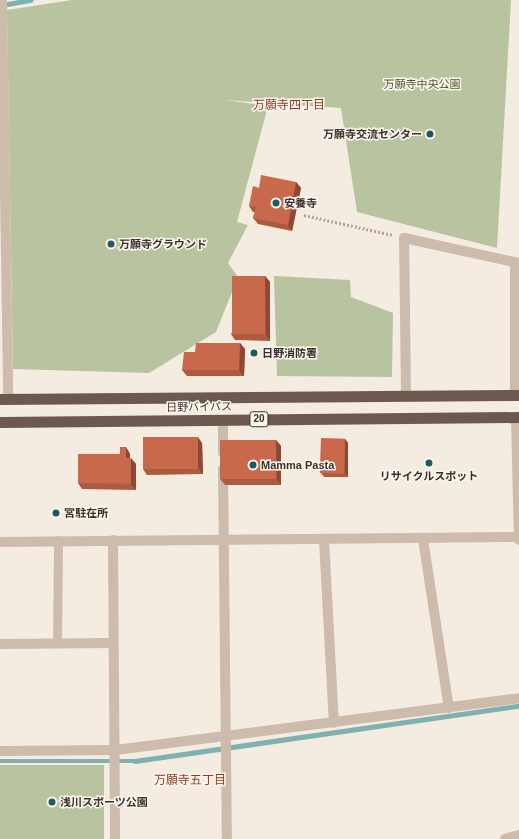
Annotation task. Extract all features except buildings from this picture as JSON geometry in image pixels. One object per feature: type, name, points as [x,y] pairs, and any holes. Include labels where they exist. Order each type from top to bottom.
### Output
[{"type":"highway","name":"日野バイパス","points":[[4,399],[517,395]]},
{"type":"highway","name":"日野バイパス","points":[[0,422],[517,417]]},
{"type":"street","points":[[2,0],[4,399]]},
{"type":"street","points":[[406,396],[404,238],[517,263],[517,395]]},
{"type":"street","points":[[0,542],[58,540],[519,538],[517,417]]},
{"type":"street","points":[[223,420],[227,839]]},
{"type":"street","points":[[423,539],[449,708]]},
{"type":"street","points":[[113,540],[115,839]]},
{"type":"street","points":[[324,540],[334,722]]},
{"type":"street","points":[[0,644],[113,643]]},
{"type":"street","points":[[0,751],[115,750],[519,698]]},
{"type":"street","points":[[505,839],[519,835]]},
{"type":"lane","points":[[58,540],[58,643]]},
{"type":"path","points":[[304,214],[404,238]]},
{"type":"green space","name":"万願寺中央公園","points":[[72,0],[511,0],[497,248],[357,212],[341,108],[225,100],[268,106],[237,222],[248,225],[228,263],[238,277],[216,332],[149,373],[13,369],[7,10]]},
{"type":"green space","points":[[274,276],[350,280],[351,297],[393,313],[392,377],[277,376]]},
{"type":"green space","name":"浅川スポーツ公園","points":[[0,765],[104,765],[104,839],[0,839]]},
{"type":"waterway","points":[[2,5],[31,0]]},
{"type":"waterway","points":[[0,761],[135,761],[519,706]]},
{"type":"place","name":"万願寺交流センター","points":[[430,134]]},
{"type":"place","name":"安養寺","points":[[276,203]]},
{"type":"place","name":"万願寺グラウンド","points":[[111,244]]},
{"type":"place","name":"日野消防署","points":[[254,353]]},
{"type":"place","name":"リサイクルスポット","points":[[429,463]]},
{"type":"place","name":"Mamma Pasta","points":[[253,465]]},
{"type":"place","name":"宮駐在所","points":[[56,513]]},
{"type":"place","name":"浅川スポーツ公園","points":[[52,802]]},
{"type":"district","name":"万願寺四丁目","points":[[289,106]]},
{"type":"district","name":"万願寺五丁目","points":[[190,781]]}]
